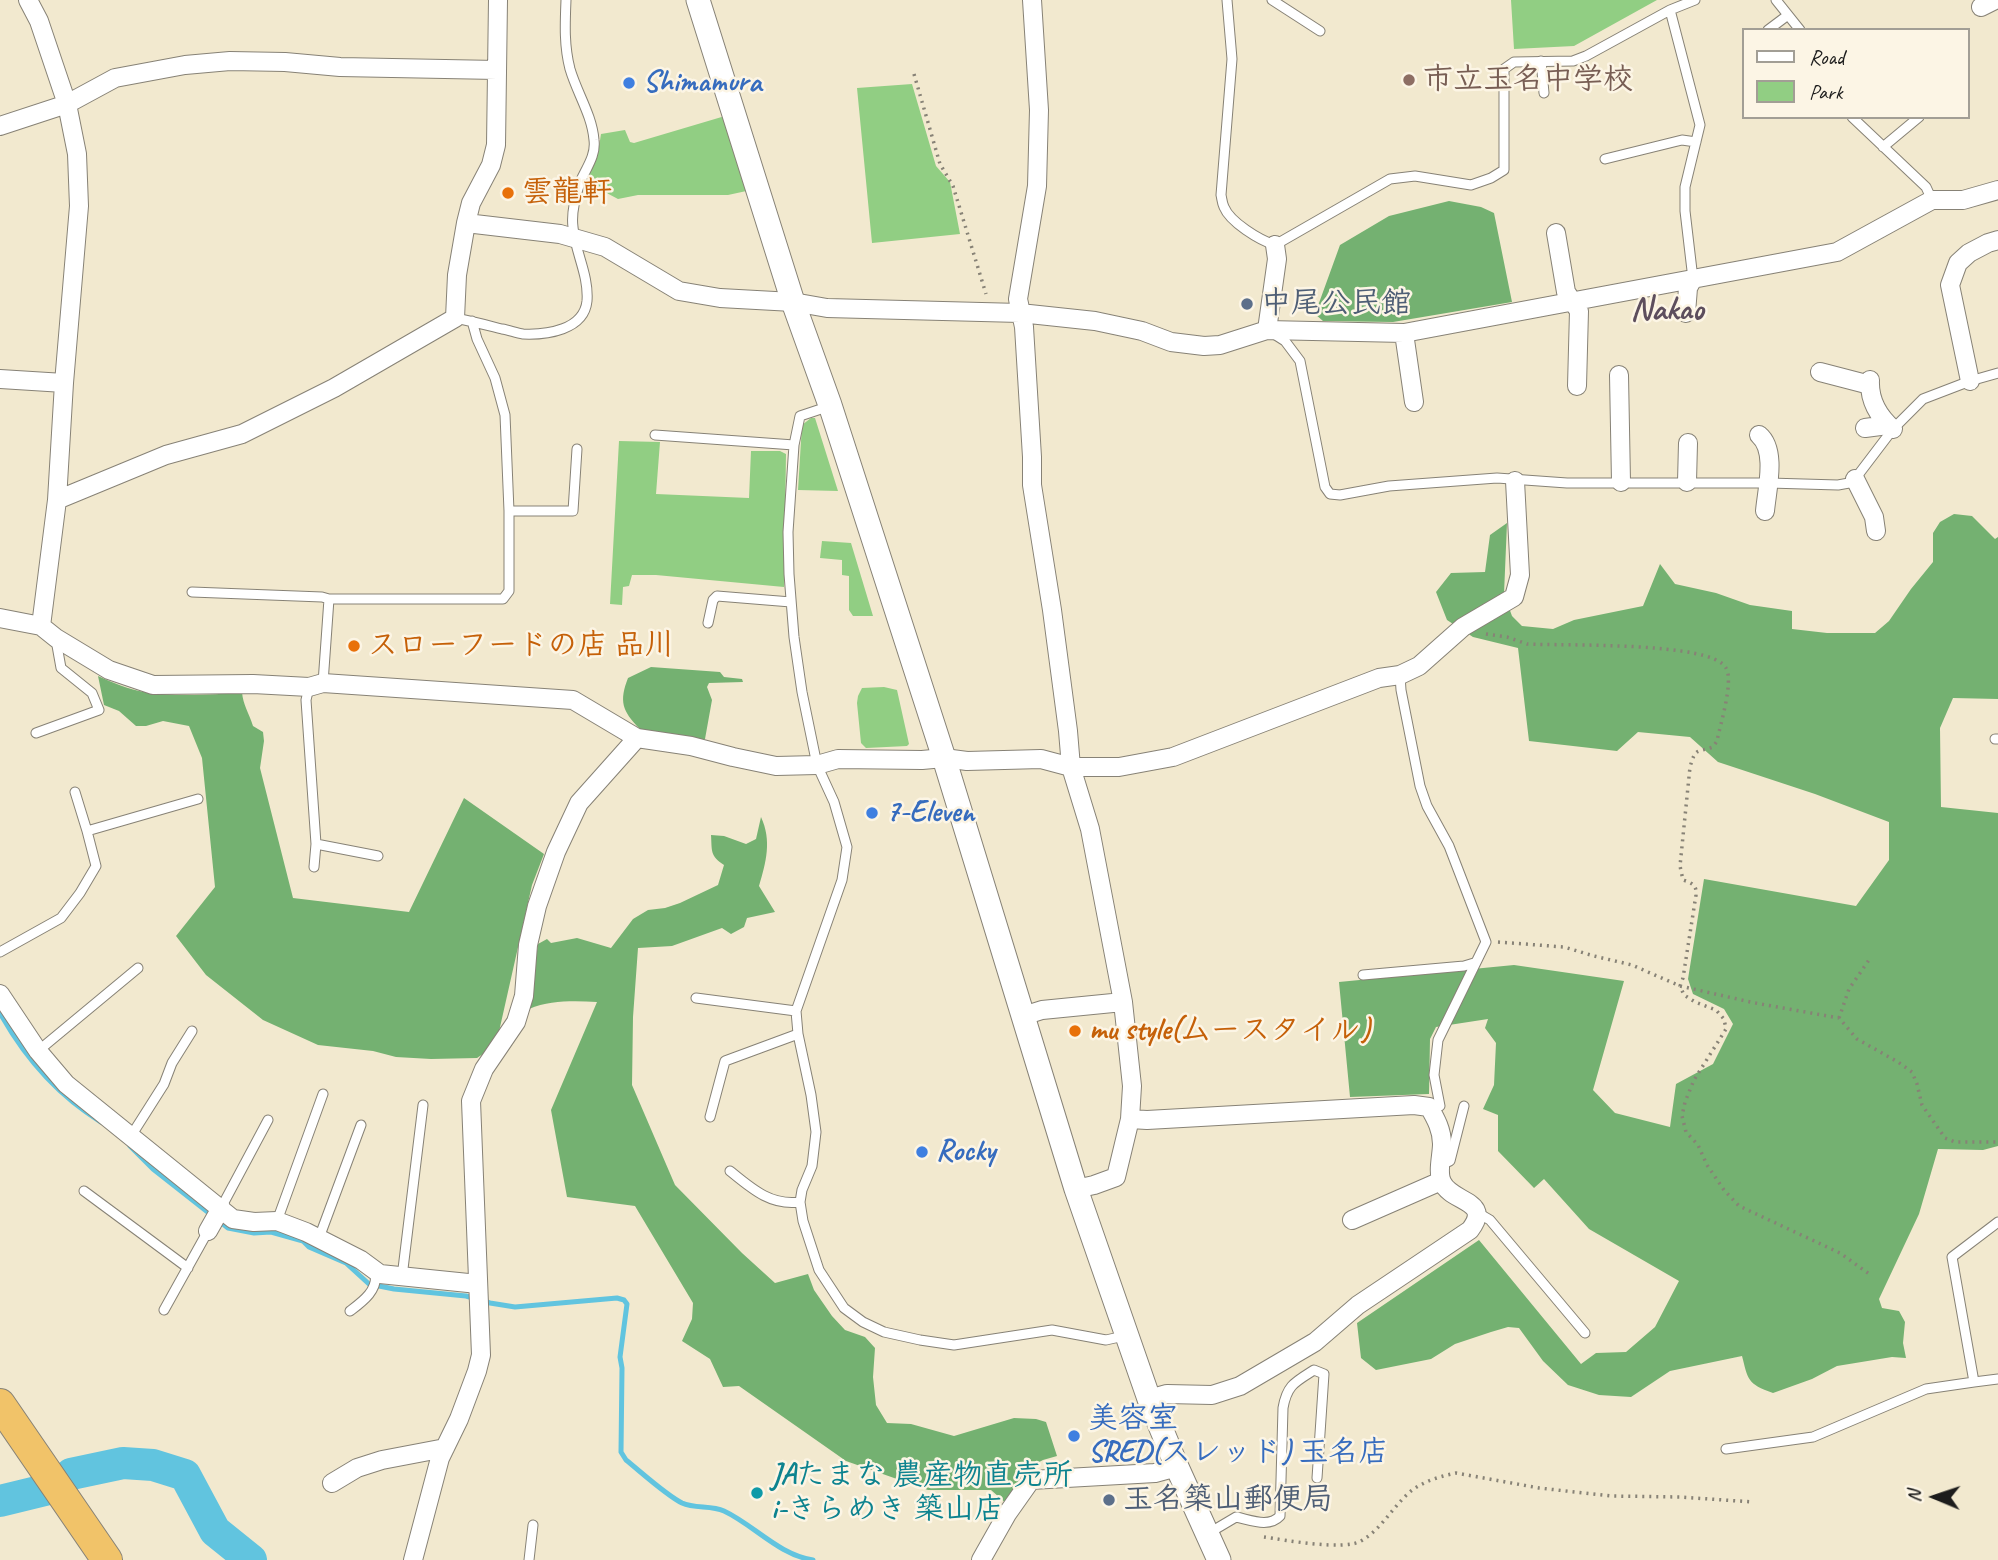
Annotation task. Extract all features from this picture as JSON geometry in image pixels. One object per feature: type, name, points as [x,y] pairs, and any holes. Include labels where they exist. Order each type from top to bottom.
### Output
[{"type":"highway","points":[[0,1404],[107,1560]]},
{"type":"street","points":[[28,0],[67,104],[77,154],[79,206],[57,500],[41,626]]},
{"type":"street","points":[[57,500],[166,455],[242,434],[463,319],[457,275],[466,223],[471,203],[491,165],[496,145],[498,0]]},
{"type":"street","points":[[698,0],[793,302],[831,405],[944,758],[1076,1189],[1149,1399],[1219,1560]]},
{"type":"street","points":[[1032,0],[1039,110],[1037,186],[1018,299],[1024,327],[1032,485],[1052,610],[1071,767],[1090,829],[1123,1002],[1132,1086],[1130,1119],[1116,1177],[1076,1189]]},
{"type":"street","points":[[0,126],[67,104],[115,78],[185,65],[230,61],[285,62],[353,68],[497,70]]},
{"type":"street","points":[[466,223],[575,237],[605,247],[679,291],[720,298],[793,302],[827,308],[1020,313],[1095,321],[1142,331],[1171,342],[1204,346],[1220,345],[1267,330],[1405,333],[1837,252],[1932,200],[1964,200],[1998,190]]},
{"type":"street","points":[[1556,233],[1566,292],[1579,311],[1577,386]]},
{"type":"street","points":[[1970,381],[1950,285],[1958,262],[1969,253],[1998,240]]},
{"type":"street","points":[[1267,330],[1277,259],[1275,245]]},
{"type":"street","points":[[1686,313],[1688,288],[1693,279]]},
{"type":"street","points":[[1405,333],[1414,401]]},
{"type":"street","points":[[1820,372],[1870,383],[1873,403],[1890,427]]},
{"type":"street","points":[[1619,375],[1621,482]]},
{"type":"street","points":[[0,379],[64,383]]},
{"type":"street","points":[[1864,428],[1890,427]]},
{"type":"street","points":[[1759,435],[1766,441],[1769,450],[1769,483],[1765,511]]},
{"type":"street","points":[[1687,482],[1688,443]]},
{"type":"street","points":[[1855,478],[1874,517],[1877,531]]},
{"type":"street","points":[[0,618],[41,626],[109,670],[153,685],[316,685],[573,700],[637,738],[691,746],[776,766],[817,765],[838,759],[944,758],[967,761],[1041,759],[1071,767],[1119,767],[1173,757],[1378,678],[1400,675],[1419,666],[1463,627],[1514,597],[1520,575],[1515,481]]},
{"type":"street","points":[[413,1560],[440,1458],[459,1419],[481,1354],[471,1101],[484,1069],[516,1022],[524,996],[528,945],[537,906],[556,852],[579,803],[637,738]]},
{"type":"street","points":[[0,994],[38,1051],[66,1084],[233,1219],[277,1222],[319,1238],[361,1261],[376,1276],[478,1287]]},
{"type":"street","points":[[1023,1016],[1042,1010],[1123,1002]]},
{"type":"street","points":[[1130,1119],[1161,1120],[1414,1105],[1429,1107],[1441,1134],[1441,1173],[1448,1190],[1478,1213],[1478,1220],[1470,1230],[1358,1305],[1315,1342],[1251,1379],[1212,1395],[1167,1394],[1149,1399]]},
{"type":"street","points":[[1352,1220],[1441,1173]]},
{"type":"street","points":[[208,1231],[220,1211]]},
{"type":"street","points":[[332,1483],[356,1468],[382,1460],[445,1448]]},
{"type":"street","points":[[981,1560],[1007,1514],[1031,1480],[1155,1474],[1177,1467]]},
{"type":"lane","points":[[463,319],[522,334],[556,331],[577,323],[584,313],[587,301],[580,255],[572,226],[576,196],[593,156],[595,143],[592,127],[571,70],[565,40],[566,0]]},
{"type":"lane","points":[[1227,0],[1232,59],[1221,195],[1224,208],[1238,222],[1261,240],[1275,245],[1390,179],[1415,176],[1471,185],[1492,178],[1504,170],[1504,69],[1514,62],[1573,61],[1670,9],[1695,0]]},
{"type":"lane","points":[[1272,0],[1320,31]]},
{"type":"lane","points":[[1776,0],[1798,28]]},
{"type":"lane","points":[[1670,9],[1700,125],[1685,187],[1693,279]]},
{"type":"lane","points":[[1771,28],[1788,15]]},
{"type":"lane","points":[[1541,61],[1545,93]]},
{"type":"lane","points":[[1854,119],[1926,187],[1932,200]]},
{"type":"lane","points":[[1883,147],[1917,119]]},
{"type":"lane","points":[[1605,159],[1682,140],[1696,142]]},
{"type":"lane","points":[[192,592],[329,599],[503,600],[509,591],[505,415],[495,378],[477,340],[463,319]]},
{"type":"lane","points":[[1267,330],[1285,341],[1300,360],[1325,487],[1331,494],[1340,495],[1389,486],[1497,478],[1567,483],[1849,483],[1890,427],[1923,399],[1998,373]]},
{"type":"lane","points":[[831,405],[800,416],[794,445],[788,532],[791,602],[802,692],[817,765],[834,802],[847,847],[842,880],[796,1011],[816,1132],[813,1166],[800,1202],[803,1221],[819,1270],[844,1308],[863,1322],[884,1332],[954,1345],[1052,1329],[1106,1340],[1126,1335]]},
{"type":"lane","points":[[655,435],[794,445]]},
{"type":"lane","points":[[509,511],[573,511],[577,449]]},
{"type":"lane","points":[[708,623],[713,600],[717,596],[791,602]]},
{"type":"lane","points":[[314,867],[316,844],[313,777],[306,700],[316,685],[329,599]]},
{"type":"lane","points":[[36,733],[99,710],[92,693],[61,668],[56,638]]},
{"type":"lane","points":[[1400,675],[1420,786],[1427,806],[1449,846],[1486,942],[1438,1040],[1434,1075],[1440,1106],[1429,1107]]},
{"type":"lane","points":[[0,952],[61,918],[96,866],[75,792]]},
{"type":"lane","points":[[88,831],[198,799]]},
{"type":"lane","points":[[316,844],[379,856]]},
{"type":"lane","points":[[1363,975],[1474,963]]},
{"type":"lane","points":[[38,1051],[138,968]]},
{"type":"lane","points":[[696,998],[796,1011]]},
{"type":"lane","points":[[131,1136],[164,1084],[172,1063],[192,1031]]},
{"type":"lane","points":[[710,1117],[725,1061],[798,1034]]},
{"type":"lane","points":[[277,1222],[323,1094]]},
{"type":"lane","points":[[402,1277],[424,1105]]},
{"type":"lane","points":[[1441,1173],[1450,1161],[1464,1106]]},
{"type":"lane","points":[[220,1211],[268,1120]]},
{"type":"lane","points":[[319,1238],[361,1125]]},
{"type":"lane","points":[[730,1171],[753,1191],[786,1204],[800,1202]]},
{"type":"lane","points":[[84,1191],[188,1268]]},
{"type":"lane","points":[[1478,1213],[1490,1220],[1585,1334]]},
{"type":"lane","points":[[1974,1382],[1952,1257],[1998,1222]]},
{"type":"lane","points":[[164,1310],[208,1231]]},
{"type":"lane","points":[[350,1311],[369,1295],[376,1276]]},
{"type":"lane","points":[[1207,1534],[1236,1517],[1268,1523],[1280,1516],[1283,1408],[1286,1392],[1294,1382],[1314,1370],[1324,1374],[1317,1478]]},
{"type":"lane","points":[[1726,1449],[1813,1437],[1926,1389],[1998,1379]]},
{"type":"lane","points":[[529,1560],[533,1525]]},
{"type":"path","points":[[914,74],[940,164],[953,186],[992,313]]},
{"type":"path","points":[[1486,634],[1527,644],[1658,648],[1711,657],[1724,664],[1729,683],[1717,741],[1713,747],[1699,750],[1690,767],[1680,866],[1683,880],[1697,888],[1680,986],[1684,995],[1716,1010],[1724,1019],[1726,1029],[1694,1080],[1682,1116],[1686,1132],[1698,1145],[1707,1165],[1724,1190],[1739,1206],[1840,1254],[1872,1276]]},
{"type":"path","points":[[1486,942],[1564,947],[1632,965],[1680,986],[1839,1018],[1857,1040],[1912,1072],[1922,1105],[1945,1138],[1955,1142],[1998,1142]]},
{"type":"path","points":[[1839,1018],[1849,989],[1871,957]]},
{"type":"path","points":[[1254,1536],[1323,1544],[1359,1542],[1381,1524],[1409,1493],[1456,1473],[1539,1488],[1612,1496],[1753,1502]]},
{"type":"green space","points":[[1511,0],[1657,0],[1574,46],[1514,49]]},
{"type":"green space","points":[[912,84],[936,166],[950,182],[960,234],[872,243],[857,88]]},
{"type":"green space","points":[[725,116],[751,190],[728,195],[638,195],[618,199],[586,182],[598,153],[601,134],[625,130],[630,142],[634,143]]},
{"type":"green space","points":[[1449,201],[1481,207],[1494,213],[1512,302],[1393,322],[1323,321],[1315,314],[1340,245],[1389,216]]},
{"type":"green space","points":[[815,418],[838,491],[798,490],[802,425]]},
{"type":"green space","points":[[619,441],[660,442],[656,494],[749,498],[751,451],[780,451],[786,454],[784,587],[632,575],[629,586],[623,587],[622,605],[610,604]]},
{"type":"green space","points":[[1954,514],[1972,516],[1995,539],[1998,537],[1998,699],[1953,698],[1940,728],[1941,807],[1998,813],[1998,1146],[1983,1150],[1938,1149],[1919,1214],[1879,1299],[1882,1308],[1899,1311],[1905,1322],[1903,1343],[1906,1358],[1892,1357],[1837,1366],[1812,1379],[1773,1393],[1758,1387],[1750,1380],[1742,1356],[1670,1371],[1631,1397],[1599,1395],[1568,1385],[1543,1361],[1519,1328],[1508,1327],[1455,1344],[1431,1359],[1376,1370],[1361,1358],[1357,1323],[1479,1240],[1581,1364],[1596,1353],[1626,1352],[1655,1327],[1679,1281],[1589,1229],[1544,1179],[1534,1188],[1498,1151],[1498,1115],[1483,1109],[1494,1085],[1496,1043],[1485,1028],[1488,1019],[1436,1027],[1430,1039],[1429,1094],[1350,1097],[1339,982],[1514,965],[1624,981],[1593,1090],[1615,1113],[1670,1127],[1676,1084],[1713,1064],[1733,1024],[1724,1009],[1693,994],[1688,979],[1704,879],[1856,906],[1889,860],[1889,822],[1718,762],[1690,737],[1638,732],[1617,751],[1529,741],[1518,648],[1473,637],[1447,620],[1436,592],[1451,573],[1485,572],[1490,535],[1507,523],[1504,594],[1512,616],[1522,626],[1553,629],[1574,620],[1643,606],[1660,564],[1675,584],[1716,593],[1750,605],[1792,611],[1792,629],[1827,633],[1875,633],[1889,621],[1933,562],[1933,533],[1940,522]]},
{"type":"green space","points":[[822,541],[851,543],[873,616],[853,616],[849,610],[849,576],[842,575],[842,560],[820,558]]},
{"type":"green space","points":[[651,667],[720,672],[724,677],[742,679],[743,682],[709,683],[707,687],[712,700],[705,739],[682,739],[640,729],[626,711],[623,699],[628,678]]},
{"type":"green space","points":[[98,676],[155,694],[242,692],[253,726],[263,732],[260,768],[293,898],[409,912],[464,798],[544,854],[532,885],[496,1045],[477,1058],[431,1059],[396,1057],[373,1051],[318,1045],[263,1020],[206,975],[176,936],[215,887],[202,758],[189,726],[163,721],[136,726],[119,711],[104,705]]},
{"type":"green space","points":[[884,687],[897,690],[909,744],[866,748],[861,743],[858,696],[862,688]]},
{"type":"green space","points":[[761,817],[767,843],[766,860],[759,886],[775,912],[747,918],[744,927],[731,934],[722,928],[672,946],[638,948],[632,1085],[675,1185],[775,1283],[808,1274],[814,1290],[832,1316],[845,1330],[865,1337],[875,1348],[873,1377],[876,1405],[887,1423],[911,1424],[954,1436],[1014,1418],[1046,1422],[1057,1456],[1024,1470],[1016,1512],[991,1490],[928,1490],[846,1461],[739,1386],[723,1387],[710,1359],[682,1341],[692,1319],[693,1303],[635,1206],[567,1197],[551,1110],[597,1002],[571,1001],[529,1009],[538,944],[547,939],[551,943],[577,938],[611,948],[633,919],[648,910],[680,903],[718,885],[724,865],[713,853],[711,835],[724,836],[746,844],[756,839]]},
{"type":"waterway","points":[[0,1013],[43,1074],[70,1100],[101,1122]]},
{"type":"waterway","points":[[130,1146],[153,1169],[228,1228],[254,1233],[271,1232],[303,1241],[309,1247],[346,1263],[369,1284],[466,1296],[515,1307],[617,1298],[624,1300],[627,1304],[620,1357],[621,1452],[626,1460],[682,1503],[724,1511],[778,1546],[813,1560]]},
{"type":"waterway","points":[[71,1474],[123,1463],[153,1465],[185,1475],[215,1531],[251,1560]]},
{"type":"waterway","points":[[0,1501],[45,1490]]},
{"type":"place","name":"市立玉名中学校","points":[[1409,80]]},
{"type":"place","name":"Shimamura","points":[[629,83]]},
{"type":"place","name":"雲龍軒","points":[[508,193]]},
{"type":"place","name":"中尾公民館","points":[[1247,304]]},
{"type":"place","name":"スローフードの店 品川","points":[[354,646]]},
{"type":"place","name":"7-Eleven","points":[[872,813]]},
{"type":"place","name":"mu style(厶ースタイル)","points":[[1075,1031]]},
{"type":"place","name":"Rocky","points":[[922,1152]]},
{"type":"place","name":"美容室 SRED(スレッド) 玉名店","points":[[1074,1436]]},
{"type":"place","name":"JAたまな 農産物直売所 i-きらめき 築山店","points":[[757,1493]]},
{"type":"place","name":"玉名築山郵便局","points":[[1109,1500]]},
{"type":"district","name":"Nakao","points":[[1667,310]]}]
